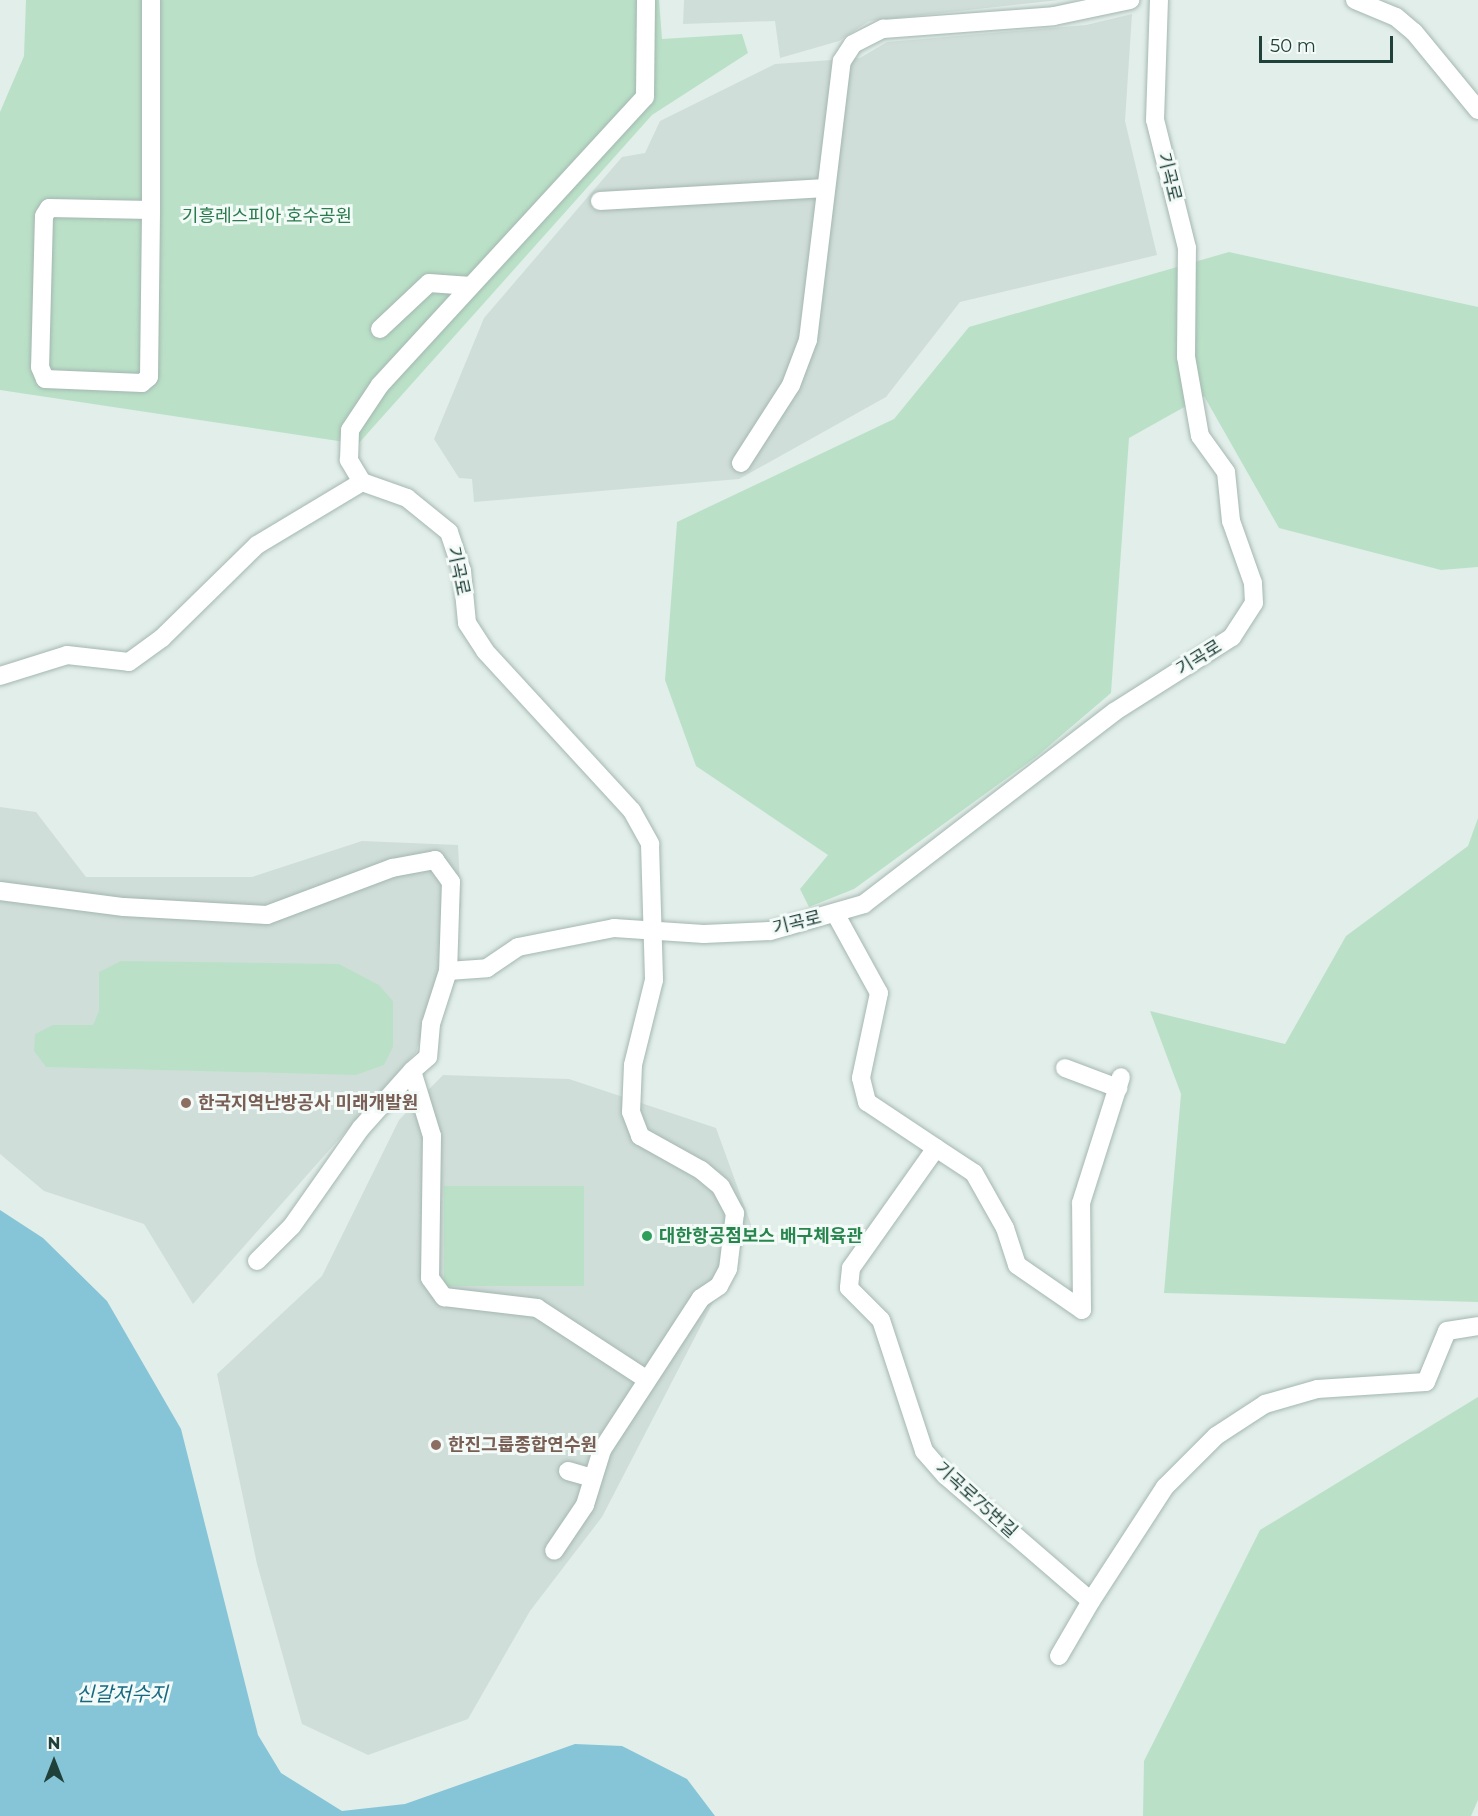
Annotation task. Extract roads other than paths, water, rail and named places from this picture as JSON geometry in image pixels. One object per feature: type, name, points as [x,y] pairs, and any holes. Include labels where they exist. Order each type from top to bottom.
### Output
[{"type":"street","points":[[151,0],[151,210],[149,377],[142,383],[45,379],[40,367],[44,216],[49,208],[151,210]]},
{"type":"street","points":[[0,676],[67,655],[129,662],[162,638],[257,545],[362,482],[349,460],[350,430],[380,385],[645,97],[645,0]]},
{"type":"street","points":[[741,463],[803,359],[842,61],[867,33],[1054,16],[1130,0]]},
{"type":"street","name":"기곡로","points":[[448,971],[487,968],[518,947],[593,932],[770,931],[864,904],[1114,712],[1232,637],[1254,603],[1253,583],[1231,521],[1226,472],[1200,436],[1186,357],[1187,248],[1155,120],[1159,0]]},
{"type":"street","points":[[1355,0],[1396,17],[1414,32],[1478,110]]},
{"type":"street","points":[[600,201],[826,188]]},
{"type":"street","points":[[380,329],[429,284],[471,286]]},
{"type":"street","name":"기곡로","points":[[362,482],[407,498],[449,532],[462,571],[467,623],[485,651],[632,811],[650,844],[655,932]]},
{"type":"street","points":[[0,891],[124,907],[267,915],[392,868],[435,861],[451,882],[448,971],[431,1024],[428,1057],[412,1071],[361,1128],[292,1226],[257,1261]]},
{"type":"street","points":[[836,913],[879,993],[861,1078],[867,1102],[974,1173],[1005,1228],[1017,1266],[1082,1310],[1081,1203],[1119,1083],[1065,1068]]},
{"type":"street","points":[[554,1551],[585,1505],[602,1450],[646,1379],[701,1298],[719,1286],[728,1269],[735,1222],[721,1187],[640,1136],[631,1112],[632,1073],[654,980],[655,932]]},
{"type":"street","points":[[412,1071],[432,1136],[430,1278],[444,1298],[537,1308],[646,1379]]},
{"type":"street","name":"기곡로75번길","points":[[936,1148],[851,1268],[849,1288],[881,1320],[924,1451],[946,1476],[1091,1601]]},
{"type":"street","points":[[1059,1656],[1091,1601],[1165,1487],[1216,1436],[1264,1404],[1317,1389],[1425,1382],[1447,1331],[1478,1326]]},
{"type":"street","points":[[568,1471],[592,1478]]},
{"type":"water","name":"신갈저수지","points":[[0,1210],[43,1238],[107,1301],[181,1429],[258,1735],[281,1773],[342,1811],[405,1804],[575,1744],[622,1746],[687,1779],[715,1816],[0,1816]]},
{"type":"place","name":"한국지역난방공사 미래개발원","points":[[186,1103]]},
{"type":"place","name":"대한항공점보스 배구체육관","points":[[647,1236]]},
{"type":"place","name":"한진그룹종합연수원","points":[[436,1445]]},
{"type":"park label","name":"기흥레스피아 호수공원","points":[[267,216]]}]
